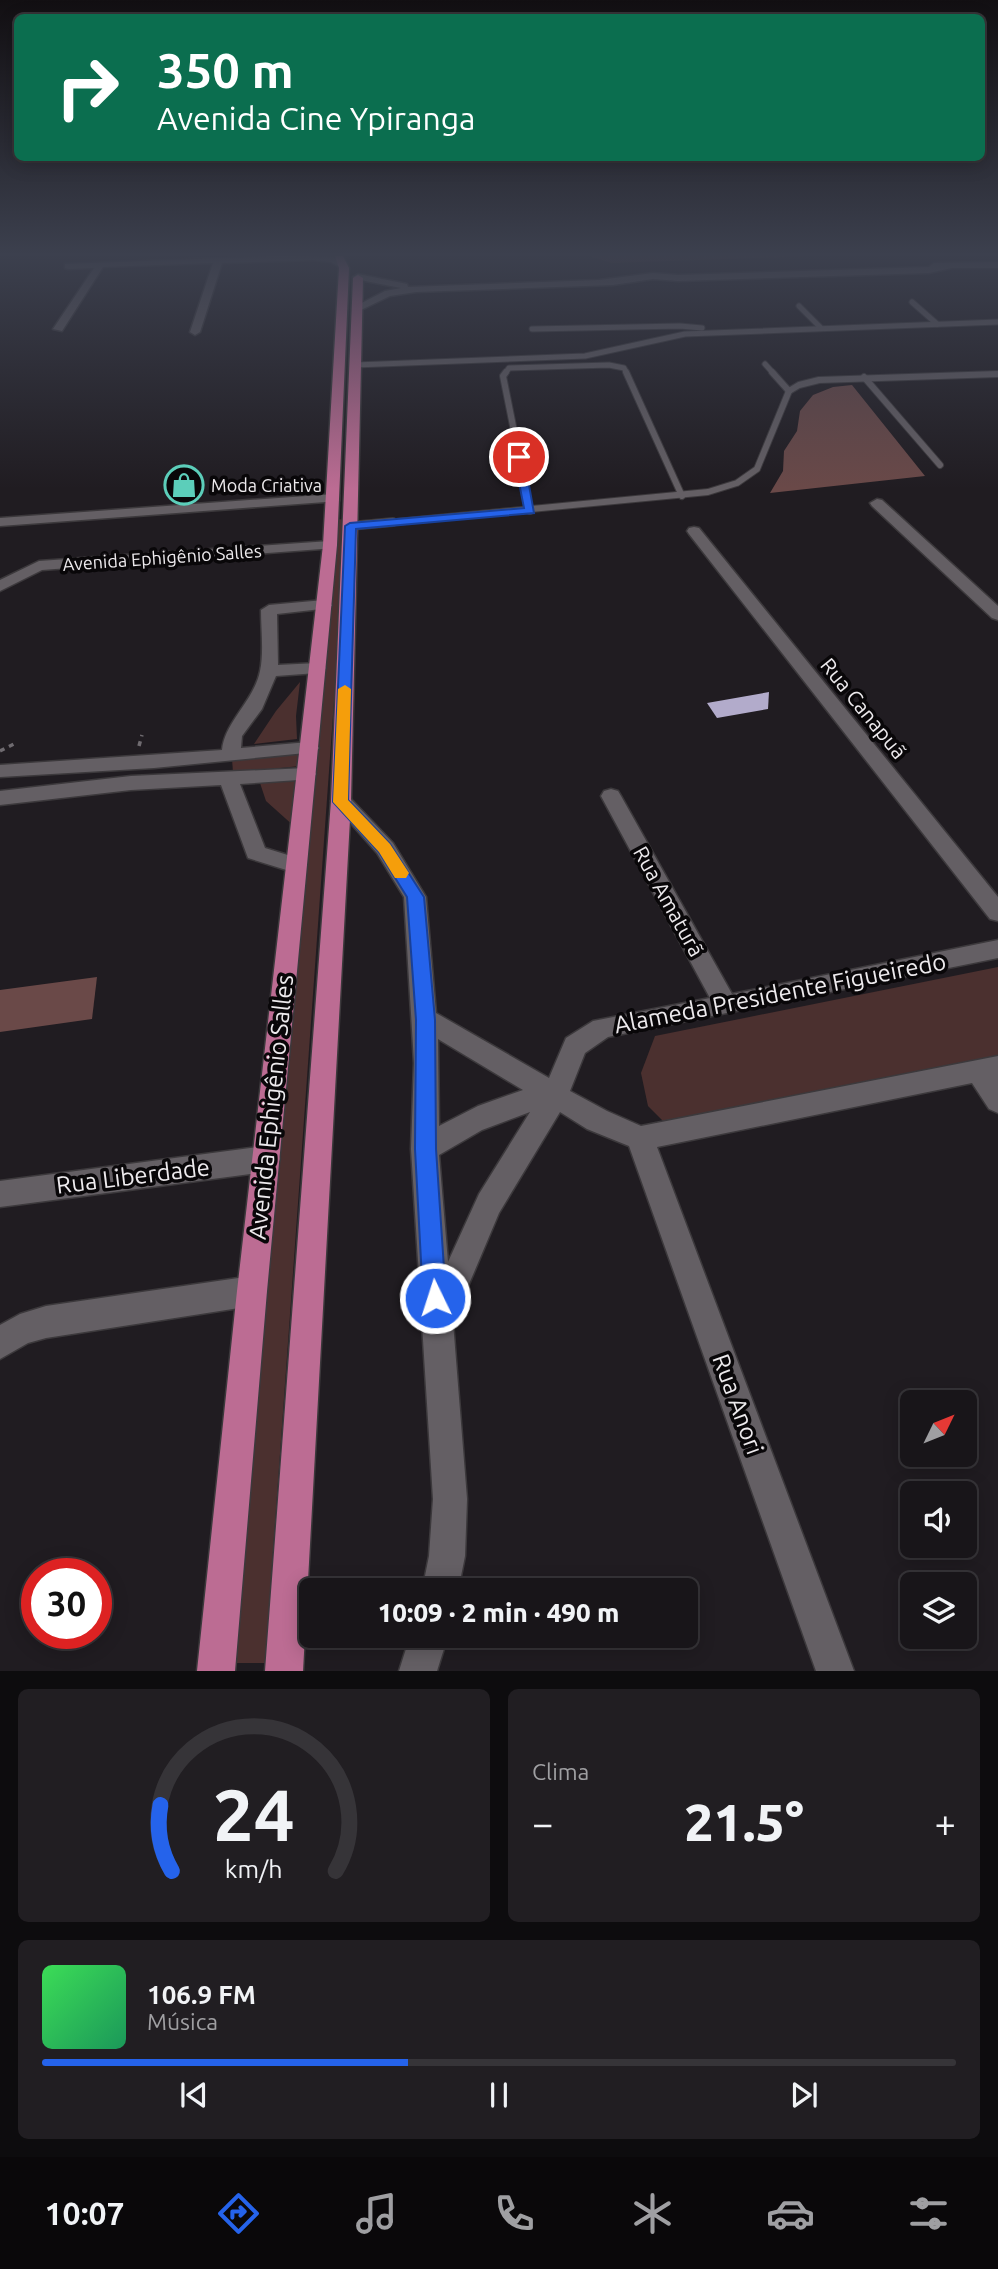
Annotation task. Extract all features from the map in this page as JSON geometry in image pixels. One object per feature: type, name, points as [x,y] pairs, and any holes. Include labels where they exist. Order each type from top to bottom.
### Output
[{"type":"main road","name":"Avenida Ephigênio Salles","points":[[284,1671],[341,802],[347,334]]},
{"type":"main road","name":"Avenida Ephigênio Salles","points":[[216,1671],[252,1291],[330,545],[345,512],[356,334]]},
{"type":"street","points":[[877,503],[998,615]]},
{"type":"street","points":[[0,522],[345,512]]},
{"type":"street","name":"Rua Canapuã","points":[[694,531],[998,913]]},
{"type":"street","name":"Avenida Ephigênio Salles","points":[[0,586],[36,566],[330,545]]},
{"type":"street","points":[[231,755],[233,735],[253,709],[269,671],[269,611],[324,605]]},
{"type":"street","points":[[269,671],[317,668]]},
{"type":"street","points":[[0,771],[309,748]]},
{"type":"street","points":[[0,798],[131,783],[306,774]]},
{"type":"street","points":[[228,778],[256,853],[296,865]]},
{"type":"street","name":"Rua Amaturã","points":[[611,796],[726,1005]]},
{"type":"street","points":[[341,802],[384,848],[415,897],[425,1020],[425,1149],[450,1499],[447,1556],[443,1578]]},
{"type":"street","name":"Alameda Presidente Figueiredo","points":[[556,1094],[575,1046],[602,1028],[998,949]]},
{"type":"street","points":[[425,1020],[597,1120],[640,1138],[988,1069],[998,1101]]},
{"type":"street","points":[[425,1149],[498,1108],[556,1094]]},
{"type":"street","points":[[436,1324],[489,1204],[556,1094]]},
{"type":"street","name":"Rua Anori","points":[[640,1138],[835,1671]]},
{"type":"street","name":"Rua Liberdade","points":[[0,1194],[266,1159]]},
{"type":"street","points":[[0,1343],[34,1325],[252,1291]]},
{"type":"street","points":[[418,1671],[425,1648]]},
{"type":"lane","points":[[355,365],[586,356],[677,335],[692,334]]},
{"type":"lane","points":[[765,364],[789,391]]},
{"type":"lane","points":[[530,511],[503,376],[507,369],[621,366],[682,496]]},
{"type":"lane","points":[[986,374],[998,385]]},
{"type":"lane","points":[[345,512],[436,519],[682,496],[724,488],[748,478],[757,470],[789,391],[799,385],[819,380],[864,377],[998,374]]},
{"type":"lane","points":[[864,377],[940,465]]},
{"type":"lane","points":[[345,512],[362,517],[415,515],[436,519]]},
{"type":"path","points":[[0,751],[16,743]]},
{"type":"shaded area","points":[[852,385],[925,476],[770,493],[783,471],[784,451],[797,431],[800,411],[813,395],[833,387]]},
{"type":"shaded area","points":[[336,519],[347,520],[265,1663],[233,1663]]},
{"type":"shaded area","points":[[300,682],[296,716],[297,739],[254,744],[276,711]]},
{"type":"shaded area","points":[[298,752],[300,766],[233,773],[232,758]]},
{"type":"shaded area","points":[[258,777],[300,778],[295,827],[266,801]]},
{"type":"shaded area","points":[[998,967],[998,1056],[669,1127],[648,1106],[641,1073],[655,1036]]},
{"type":"shaded area","points":[[97,977],[92,1019],[0,1032],[0,990]]},
{"type":"building","points":[[769,692],[768,709],[717,718],[707,703]]},
{"type":"slow traffic","points":[[345,689],[341,802],[384,848],[401,873]]},
{"type":"place","name":"Moda Criativa","points":[[184,485]]},
{"type":"route","points":[[435,1298],[425,1149],[425,1020],[415,897],[384,848],[341,802],[350,526],[530,511],[519,457]]}]
